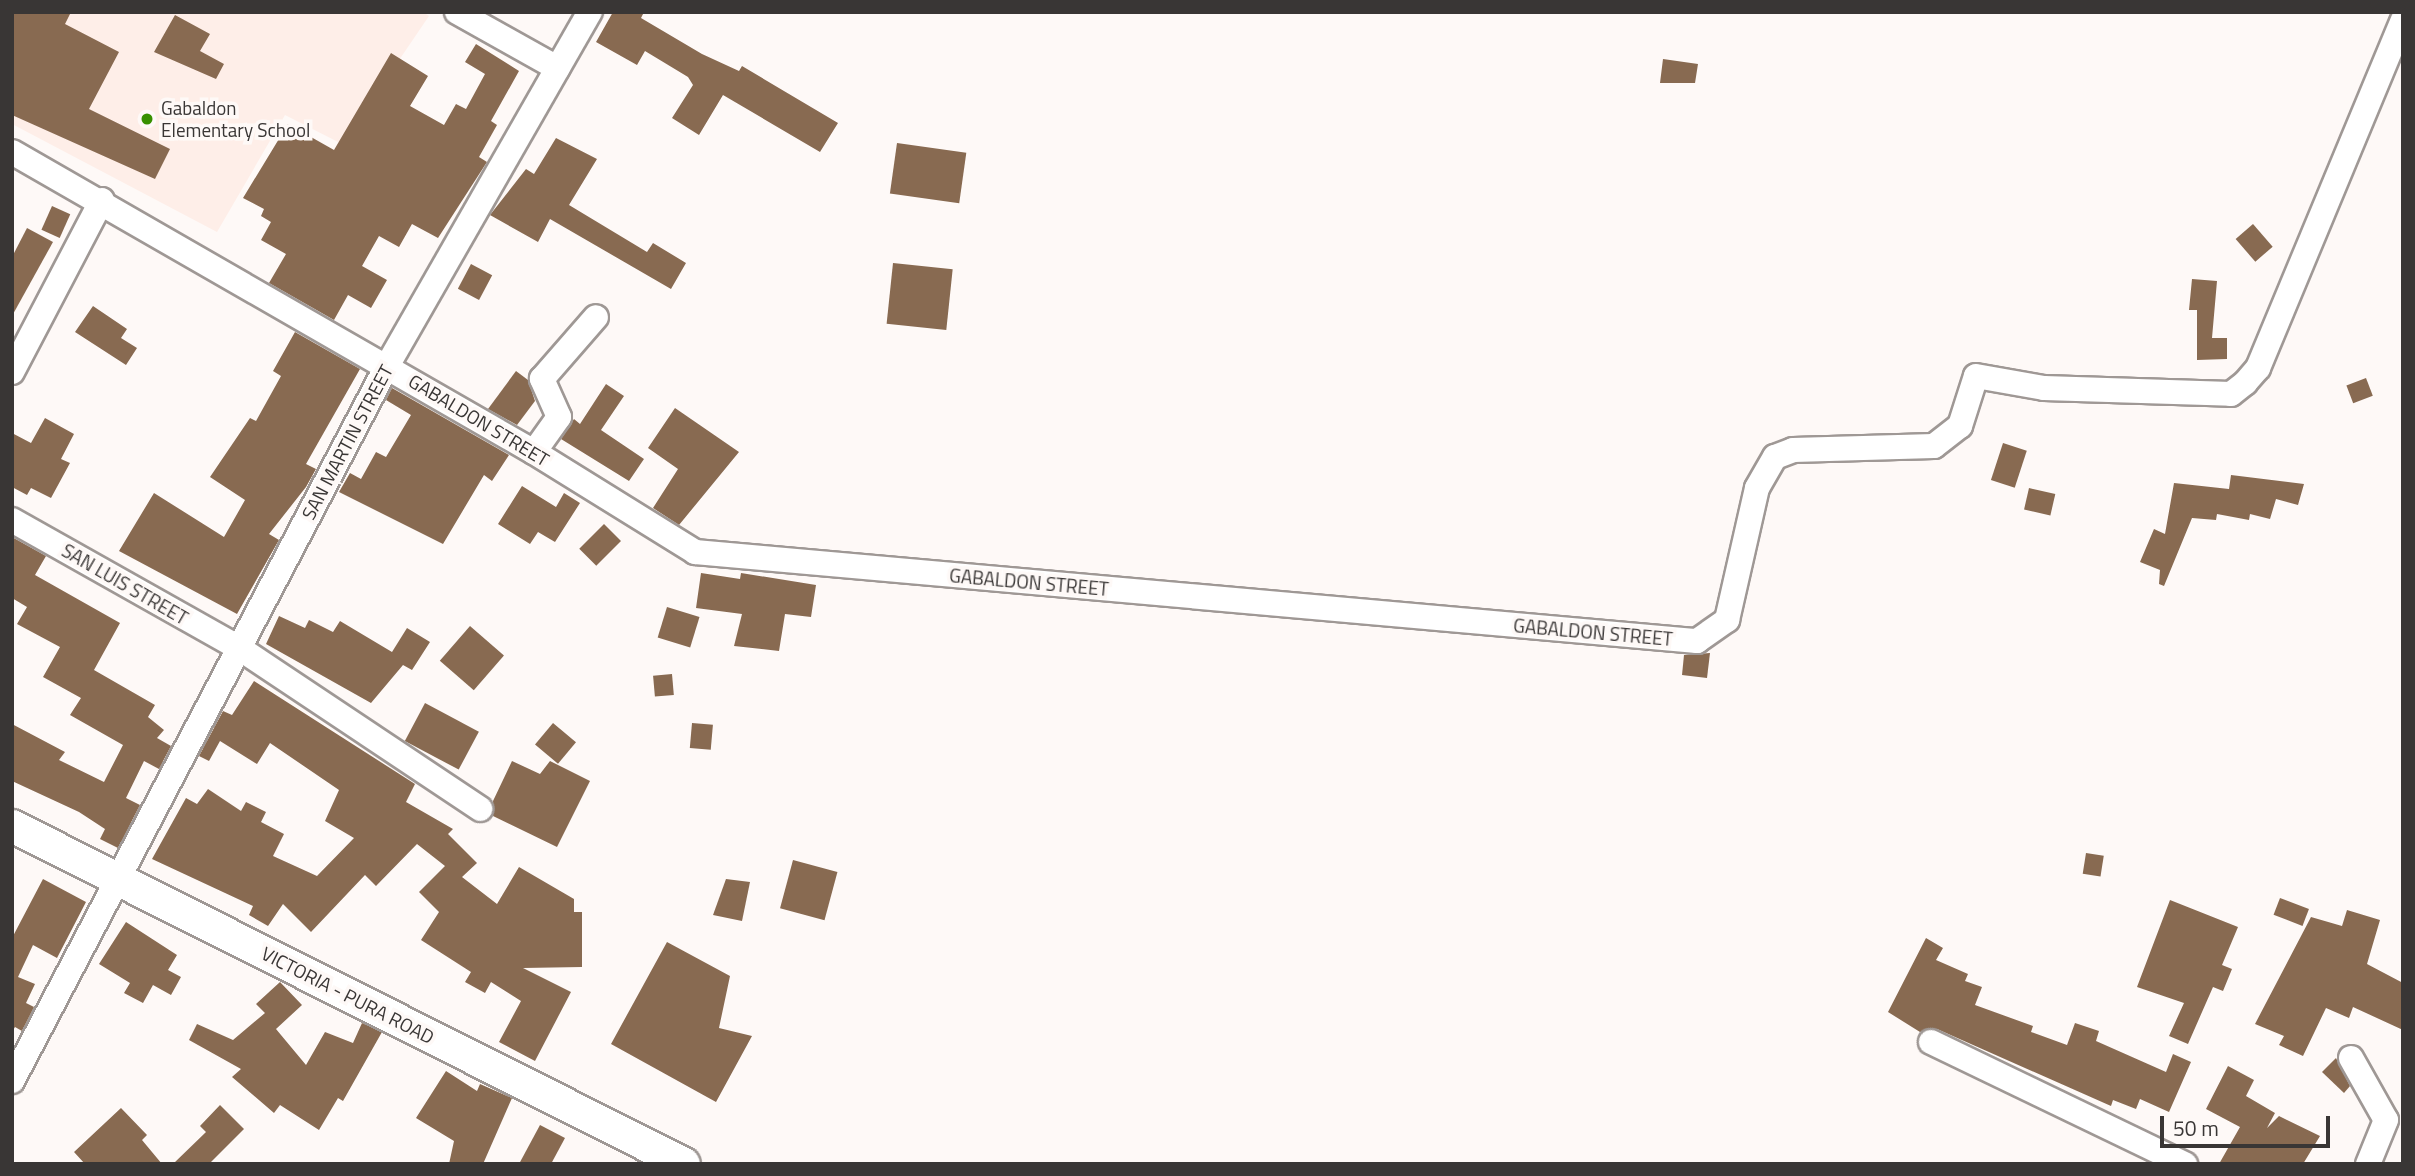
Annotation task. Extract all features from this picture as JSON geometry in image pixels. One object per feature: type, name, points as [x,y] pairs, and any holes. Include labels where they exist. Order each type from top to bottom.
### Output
[{"type":"main road","name":"VICTORIA - PURA ROAD","points":[[12,826],[642,1154],[684,1164]]},
{"type":"street","points":[[457,12],[557,68]]},
{"type":"street","name":"SAN MARTIN STREET","points":[[12,1081],[116,878],[387,366],[590,12]]},
{"type":"street","name":"GABALDON STREET","points":[[12,152],[102,200],[534,452],[695,552],[1697,641],[1727,620],[1757,488],[1775,457],[1793,450],[1934,446],[1960,426],[1976,376],[2044,388],[2231,394],[2245,383],[2258,368],[2403,20]]},
{"type":"street","points":[[12,372],[102,200]]},
{"type":"street","points":[[534,452],[559,417],[542,379],[596,317]]},
{"type":"street","name":"SAN LUIS STREET","points":[[12,520],[239,648],[480,809]]},
{"type":"street","points":[[1931,1042],[2185,1164]]},
{"type":"street","points":[[2351,1058],[2386,1120],[2368,1164]]},
{"type":"shaded area","name":"Gabaldon Elementary School","points":[[12,12],[423,12],[429,16],[342,144],[285,115],[217,232],[12,124]]},
{"type":"building","points":[[12,12],[71,12],[65,24],[119,52],[89,109],[170,149],[155,179],[12,115]]},
{"type":"building","points":[[613,12],[644,12],[641,18],[702,54],[739,71],[742,66],[838,123],[820,152],[723,95],[699,135],[672,118],[693,85],[688,77],[645,51],[637,65],[596,42]]},
{"type":"building","points":[[175,15],[210,34],[200,51],[224,64],[216,79],[154,52]]},
{"type":"building","points":[[476,44],[519,71],[491,121],[497,125],[479,157],[487,162],[438,238],[412,224],[399,247],[379,236],[362,266],[387,280],[371,308],[348,295],[334,320],[269,283],[286,254],[261,240],[271,222],[261,216],[264,209],[243,198],[288,124],[334,150],[391,53],[428,76],[410,106],[444,125],[456,104],[466,109],[485,74],[465,62]]},
{"type":"building","points":[[1663,59],[1698,64],[1695,83],[1660,83]]},
{"type":"building","points":[[556,138],[597,159],[569,205],[647,252],[653,243],[686,263],[671,289],[550,219],[538,242],[490,215],[526,169],[534,174]]},
{"type":"building","points":[[897,143],[966,153],[959,203],[890,194]]},
{"type":"building","points":[[52,206],[70,214],[60,238],[41,230]]},
{"type":"building","points":[[2253,224],[2273,247],[2255,262],[2236,239]]},
{"type":"building","points":[[27,228],[53,242],[12,316],[12,257]]},
{"type":"building","points":[[893,263],[953,269],[946,330],[887,324]]},
{"type":"building","points":[[471,264],[492,275],[479,300],[458,289]]},
{"type":"building","points":[[2192,279],[2217,281],[2212,338],[2227,338],[2227,359],[2197,360],[2197,310],[2189,310]]},
{"type":"building","points":[[93,306],[127,329],[121,338],[137,348],[126,365],[75,332]]},
{"type":"building","points":[[295,332],[360,369],[306,464],[316,469],[306,487],[269,534],[279,540],[237,614],[119,551],[154,493],[224,537],[245,500],[210,477],[250,418],[256,421],[281,376],[273,371]]},
{"type":"building","points":[[516,371],[528,380],[535,401],[517,425],[488,409]]},
{"type":"building","points":[[2366,378],[2373,396],[2353,403],[2346,386]]},
{"type":"building","points":[[606,384],[624,396],[601,430],[644,459],[629,481],[561,439],[574,419],[580,424]]},
{"type":"building","points":[[392,388],[509,455],[492,481],[484,475],[443,544],[339,492],[350,473],[361,479],[376,452],[386,457],[411,415],[386,400]]},
{"type":"building","points":[[675,408],[739,452],[679,525],[653,508],[678,469],[648,448]]},
{"type":"building","points":[[45,418],[74,434],[61,459],[70,463],[51,498],[31,488],[27,495],[12,487],[12,433],[31,443]]},
{"type":"building","points":[[2003,443],[2027,451],[2015,488],[1991,480]]},
{"type":"building","points":[[2231,475],[2304,484],[2298,505],[2276,499],[2270,519],[2250,514],[2249,520],[2217,514],[2216,520],[2192,518],[2164,586],[2159,584],[2160,570],[2140,562],[2154,529],[2165,534],[2174,483],[2229,489]]},
{"type":"building","points":[[522,486],[556,507],[564,493],[580,503],[555,542],[538,532],[530,544],[498,524]]},
{"type":"building","points":[[2029,488],[2055,494],[2050,516],[2024,509]]},
{"type":"building","points":[[604,524],[621,541],[596,566],[579,549]]},
{"type":"building","points":[[12,537],[46,556],[35,575],[120,623],[94,670],[155,705],[148,717],[164,730],[157,738],[171,746],[159,769],[144,761],[126,798],[140,805],[118,848],[100,839],[105,829],[79,812],[12,781],[12,724],[65,752],[59,760],[104,782],[123,745],[70,715],[81,698],[43,677],[60,647],[17,624],[27,607],[12,598]]},
{"type":"building","points":[[701,573],[740,579],[741,573],[816,585],[811,617],[785,614],[779,651],[734,646],[742,614],[696,608]]},
{"type":"building","points":[[667,607],[700,617],[690,648],[658,638]]},
{"type":"building","points":[[279,616],[305,628],[309,620],[333,632],[340,621],[392,652],[407,628],[430,642],[412,670],[403,665],[371,703],[266,644]]},
{"type":"building","points":[[470,626],[504,656],[474,690],[440,661]]},
{"type":"building","points":[[1710,653],[1707,678],[1682,675],[1684,655]]},
{"type":"building","points":[[672,674],[674,695],[655,697],[653,676]]},
{"type":"building","points":[[254,681],[415,784],[406,802],[453,829],[448,834],[477,863],[462,877],[497,904],[519,867],[574,899],[574,912],[582,912],[582,967],[523,968],[571,992],[535,1061],[499,1042],[521,1001],[491,982],[485,993],[465,982],[471,972],[421,940],[439,912],[419,892],[445,866],[417,844],[376,886],[365,875],[311,932],[283,904],[268,926],[249,915],[253,906],[152,859],[186,798],[197,804],[208,789],[241,811],[246,802],[266,812],[261,822],[284,834],[273,856],[317,876],[354,838],[325,821],[339,790],[270,743],[257,764],[220,741],[209,761],[199,756],[223,711],[232,715]]},
{"type":"building","points":[[425,703],[479,732],[459,770],[405,741]]},
{"type":"building","points":[[553,723],[576,742],[558,764],[535,744]]},
{"type":"building","points":[[692,723],[713,725],[711,750],[690,748]]},
{"type":"building","points":[[512,761],[540,774],[550,761],[590,781],[557,847],[493,816],[493,801]]},
{"type":"building","points":[[2086,853],[2104,856],[2100,877],[2083,874]]},
{"type":"building","points":[[793,860],[837,872],[824,920],[780,908]]},
{"type":"building","points":[[43,879],[86,902],[57,958],[33,945],[18,977],[35,984],[26,1003],[34,1007],[22,1031],[15,1027],[12,1032],[12,938]]},
{"type":"building","points":[[726,879],[750,882],[742,921],[713,915]]},
{"type":"building","points":[[2280,898],[2309,909],[2302,926],[2274,915]]},
{"type":"building","points":[[2170,900],[2238,927],[2222,965],[2232,969],[2223,991],[2213,987],[2188,1044],[2169,1036],[2184,1003],[2137,987]]},
{"type":"building","points":[[2347,910],[2380,920],[2367,964],[2403,983],[2403,1030],[2353,1007],[2349,1018],[2326,1008],[2303,1056],[2279,1045],[2284,1036],[2255,1024],[2311,917],[2342,926]]},
{"type":"building","points":[[126,922],[177,955],[168,970],[181,977],[171,995],[153,985],[143,1003],[124,993],[130,983],[99,964]]},
{"type":"building","points":[[1926,938],[1943,948],[1936,960],[1968,974],[1965,981],[1982,987],[1975,1005],[2033,1026],[2031,1032],[2067,1045],[2075,1023],[2099,1031],[2096,1041],[2166,1072],[2173,1054],[2191,1062],[2169,1112],[2140,1099],[2136,1109],[2113,1100],[2111,1106],[1937,1029],[1920,1032],[1888,1012]]},
{"type":"building","points":[[667,942],[730,976],[719,1028],[752,1036],[716,1102],[611,1044]]},
{"type":"building","points":[[280,982],[302,1005],[276,1029],[306,1065],[325,1032],[353,1043],[362,1023],[382,1032],[343,1101],[338,1098],[319,1130],[280,1105],[274,1113],[232,1077],[241,1069],[189,1040],[197,1024],[233,1040],[265,1013],[256,1004]]},
{"type":"building","points":[[2336,1058],[2350,1086],[2344,1093],[2322,1072]]},
{"type":"building","points":[[2228,1066],[2254,1080],[2246,1096],[2275,1113],[2267,1128],[2279,1116],[2320,1136],[2303,1164],[2219,1164],[2240,1127],[2206,1109]]},
{"type":"building","points":[[446,1071],[477,1091],[480,1084],[512,1098],[483,1164],[449,1164],[454,1141],[416,1118]]},
{"type":"building","points":[[220,1105],[244,1129],[209,1164],[173,1164],[206,1132],[200,1126]]},
{"type":"building","points":[[121,1108],[147,1135],[142,1140],[162,1164],[85,1164],[74,1152]]},
{"type":"building","points":[[540,1125],[565,1138],[551,1164],[519,1164]]},
{"type":"place","name":"Gabaldon Elementary School","points":[[147,119]]}]
